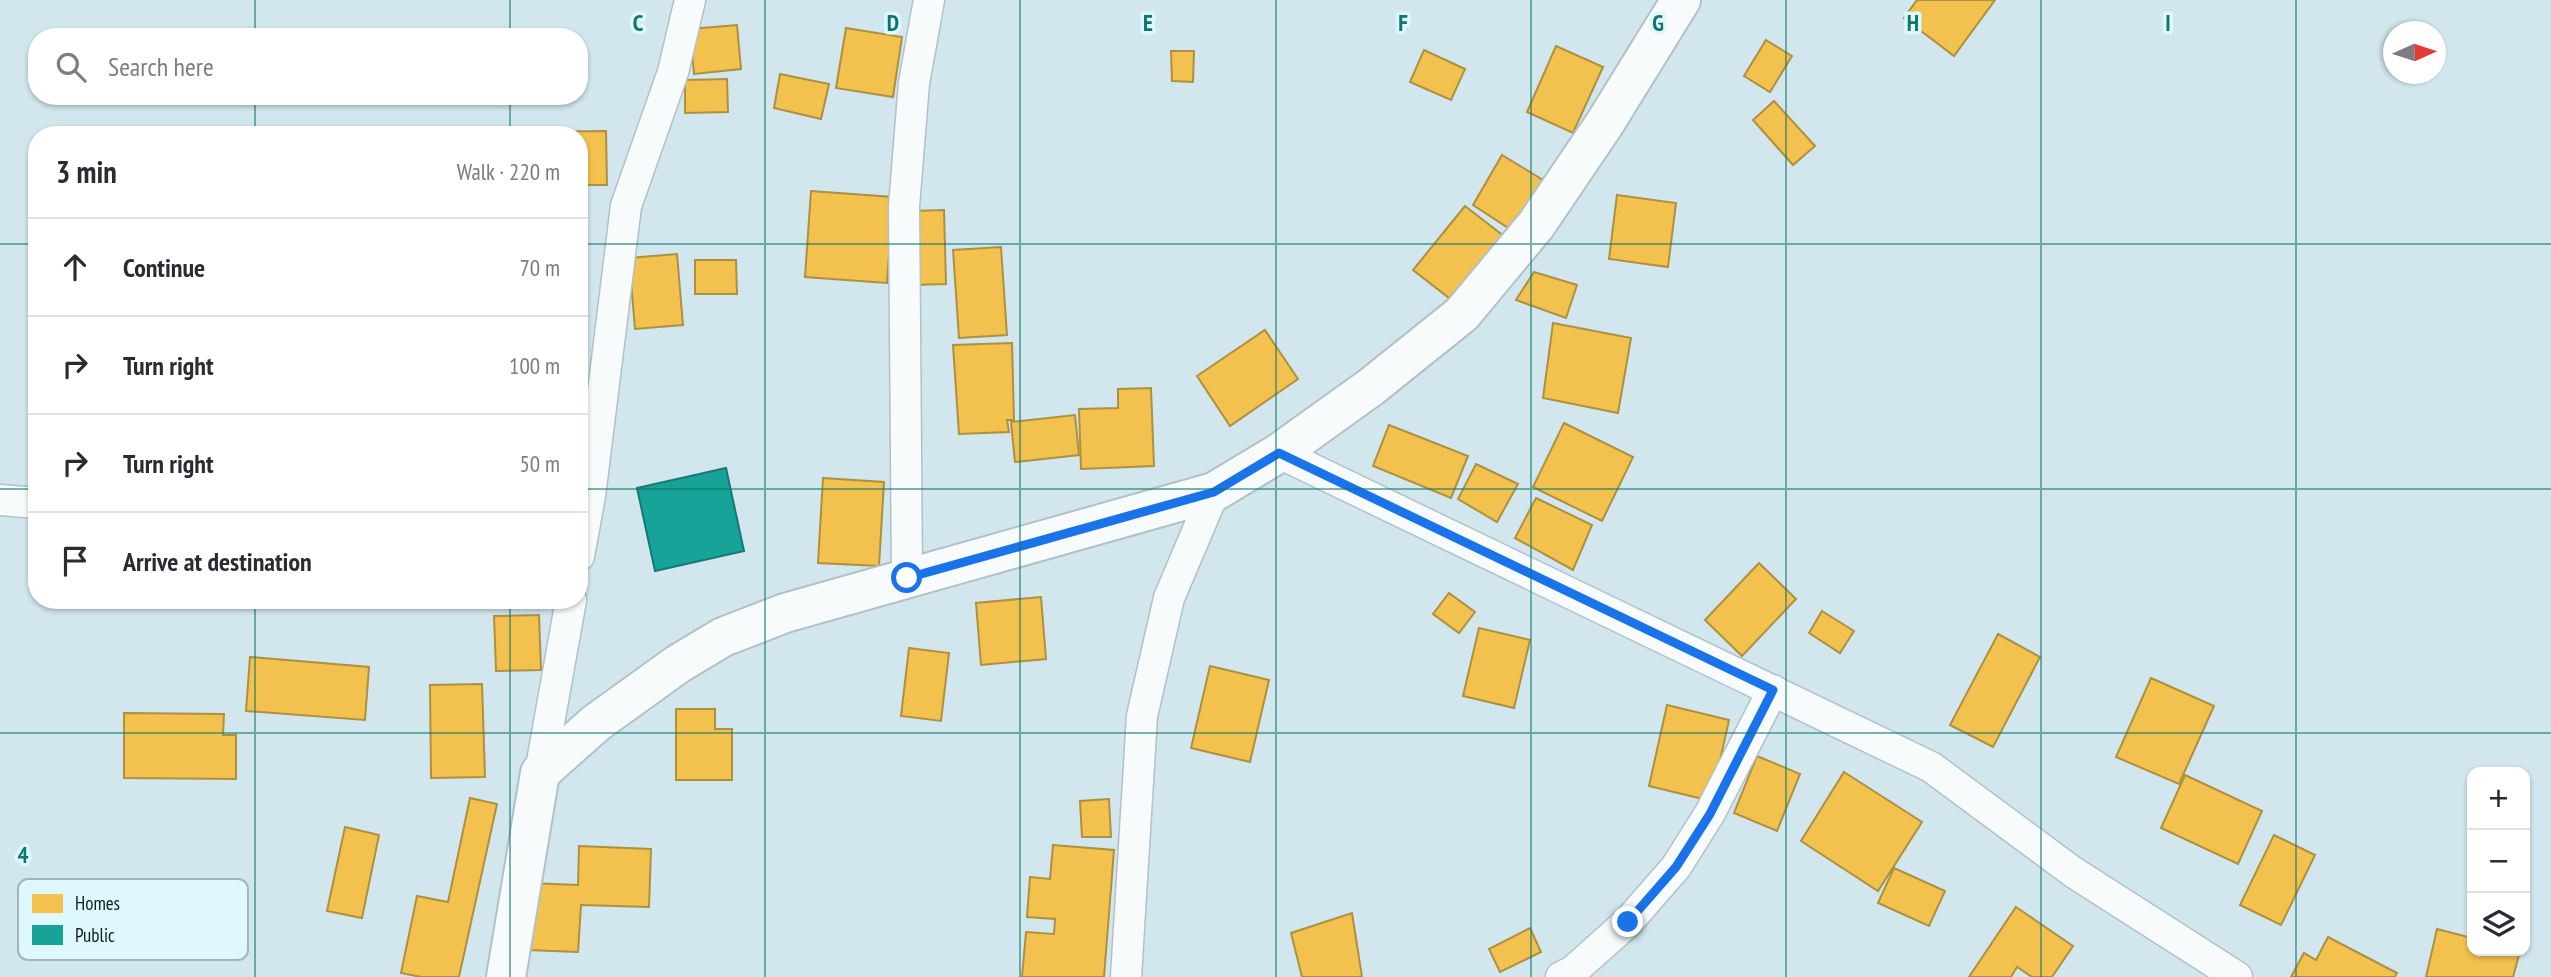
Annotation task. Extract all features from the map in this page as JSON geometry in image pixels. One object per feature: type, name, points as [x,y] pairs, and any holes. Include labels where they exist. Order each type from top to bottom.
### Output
[{"type":"street","points":[[588,474],[626,206],[673,72],[690,0]]},
{"type":"street","points":[[907,578],[904,206],[914,83],[929,0]]},
{"type":"street","points":[[540,773],[596,723],[642,689],[723,637],[785,613],[1214,492],[1279,453],[1371,387],[1462,314],[1536,225],[1605,123],[1681,0]]},
{"type":"street","points":[[1279,453],[1931,767],[2073,873],[2237,977]]},
{"type":"street","points":[[1126,977],[1142,716],[1168,598],[1214,492]]},
{"type":"street","points":[[0,500],[28,502]]},
{"type":"street","points":[[506,977],[569,609]]},
{"type":"street","points":[[1561,977],[1573,971],[1628,922],[1676,867],[1710,814],[1773,690]]},
{"type":"building: Homes","points":[[1917,0],[1995,0],[1954,56],[1904,18]]},
{"type":"building: Homes","points":[[737,25],[741,69],[694,74],[690,29]]},
{"type":"building: Homes","points":[[846,28],[902,37],[893,97],[836,88]]},
{"type":"building: Homes","points":[[1766,40],[1792,56],[1770,92],[1744,76]]},
{"type":"building: Homes","points":[[1556,46],[1603,67],[1573,133],[1527,112]]},
{"type":"building: Homes","points":[[1424,50],[1465,69],[1451,100],[1410,82]]},
{"type":"building: Homes","points":[[1171,51],[1194,51],[1193,82],[1172,81]]},
{"type":"building: Homes","points":[[780,74],[829,84],[821,119],[774,108]]},
{"type":"building: Homes","points":[[727,79],[728,112],[685,113],[685,80]]},
{"type":"building: Homes","points":[[1774,101],[1815,146],[1793,165],[1753,120]]},
{"type":"building: Homes","points":[[588,131],[606,131],[607,185],[588,185]]},
{"type":"building: Homes","points":[[1502,155],[1548,183],[1519,235],[1473,205]]},
{"type":"building: Homes","points":[[811,191],[893,197],[887,283],[805,277]]},
{"type":"building: Homes","points":[[1617,195],[1676,203],[1668,267],[1609,259]]},
{"type":"building: Homes","points":[[1465,206],[1514,244],[1462,308],[1413,270]]},
{"type":"building: Homes","points":[[944,210],[946,284],[913,285],[911,211]]},
{"type":"building: Homes","points":[[1001,247],[1007,335],[959,338],[953,250]]},
{"type":"building: Homes","points":[[677,254],[683,325],[635,329],[629,258]]},
{"type":"building: Homes","points":[[695,260],[736,260],[737,294],[695,294]]},
{"type":"building: Homes","points":[[1534,272],[1577,285],[1566,318],[1516,300]]},
{"type":"building: Homes","points":[[1553,323],[1631,338],[1618,413],[1543,398]]},
{"type":"building: Homes","points":[[1265,330],[1298,379],[1230,426],[1197,376]]},
{"type":"building: Homes","points":[[1012,343],[1014,420],[1007,420],[1009,432],[959,434],[953,345]]},
{"type":"building: Homes","points":[[1151,388],[1154,466],[1081,469],[1079,409],[1118,408],[1118,389]]},
{"type":"building: Homes","points":[[1075,415],[1079,455],[1015,462],[1011,422]]},
{"type":"building: Homes","points":[[1564,423],[1633,457],[1602,521],[1533,487]]},
{"type":"building: Homes","points":[[1389,425],[1468,456],[1451,498],[1373,466]]},
{"type":"building: Homes","points":[[1476,464],[1518,484],[1497,522],[1458,499]]},
{"type":"building: Homes","points":[[823,478],[884,482],[879,566],[818,563]]},
{"type":"building: Homes","points":[[1536,498],[1592,525],[1573,570],[1515,538]]},
{"type":"building: Homes","points":[[1759,563],[1796,599],[1742,656],[1705,620]]},
{"type":"building: Homes","points":[[1449,593],[1475,612],[1459,633],[1433,614]]},
{"type":"building: Homes","points":[[1041,597],[1046,659],[981,665],[976,603]]},
{"type":"building: Homes","points":[[1822,611],[1854,631],[1840,653],[1809,633]]},
{"type":"building: Homes","points":[[539,615],[541,670],[496,671],[494,616]]},
{"type":"building: Homes","points":[[1479,628],[1530,640],[1514,708],[1463,696]]},
{"type":"building: Homes","points":[[1998,634],[2040,657],[1993,747],[1950,725]]},
{"type":"building: Homes","points":[[909,648],[949,653],[941,721],[901,716]]},
{"type":"building: Homes","points":[[250,657],[369,667],[365,720],[246,711]]},
{"type":"building: Homes","points":[[1210,666],[1269,680],[1250,762],[1191,748]]},
{"type":"building: Homes","points":[[2151,678],[2214,706],[2179,784],[2116,757]]},
{"type":"building: Homes","points":[[482,684],[485,777],[431,778],[430,685]]},
{"type":"building: Homes","points":[[1667,705],[1729,720],[1711,801],[1649,786]]},
{"type":"building: Homes","points":[[676,709],[715,709],[715,729],[732,729],[732,780],[676,780]]},
{"type":"building: Homes","points":[[124,713],[224,714],[223,735],[236,735],[236,779],[124,778]]},
{"type":"building: Homes","points":[[1757,756],[1800,774],[1777,831],[1734,813]]},
{"type":"building: Homes","points":[[1844,772],[1922,822],[1878,891],[1801,841]]},
{"type":"building: Homes","points":[[2185,775],[2262,811],[2238,864],[2161,828]]},
{"type":"building: Homes","points":[[470,798],[497,804],[459,977],[421,977],[401,973],[417,896],[448,902]]},
{"type":"building: Homes","points":[[1109,799],[1111,837],[1082,837],[1080,801]]},
{"type":"building: Homes","points":[[345,827],[379,835],[362,918],[327,911]]},
{"type":"building: Homes","points":[[2274,835],[2315,855],[2281,925],[2240,905]]},
{"type":"building: Homes","points":[[1053,845],[1114,850],[1104,977],[1022,977],[1026,932],[1054,934],[1055,919],[1027,917],[1030,877],[1050,879]]},
{"type":"building: Homes","points":[[579,846],[651,849],[649,907],[581,905],[578,952],[528,950],[530,883],[578,885]]},
{"type":"building: Homes","points":[[1894,868],[1945,891],[1929,926],[1878,903]]},
{"type":"building: Homes","points":[[2016,907],[2073,946],[2052,977],[2032,977],[2017,967],[2011,977],[1969,977]]},
{"type":"building: Homes","points":[[1352,913],[1362,977],[1302,977],[1291,933]]},
{"type":"building: Homes","points":[[1530,928],[1541,952],[1500,972],[1489,949]]},
{"type":"building: Homes","points":[[2437,929],[2467,937],[2467,956],[2519,956],[2513,977],[2426,977]]},
{"type":"building: Homes","points":[[2328,937],[2397,973],[2395,977],[2291,977],[2304,953],[2316,960]]},
{"type":"building: Public","points":[[726,468],[744,551],[655,571],[637,488]]},
{"type":"route","points":[[907,578],[1214,492],[1279,453],[1773,690],[1710,814],[1676,867],[1628,922]]}]
